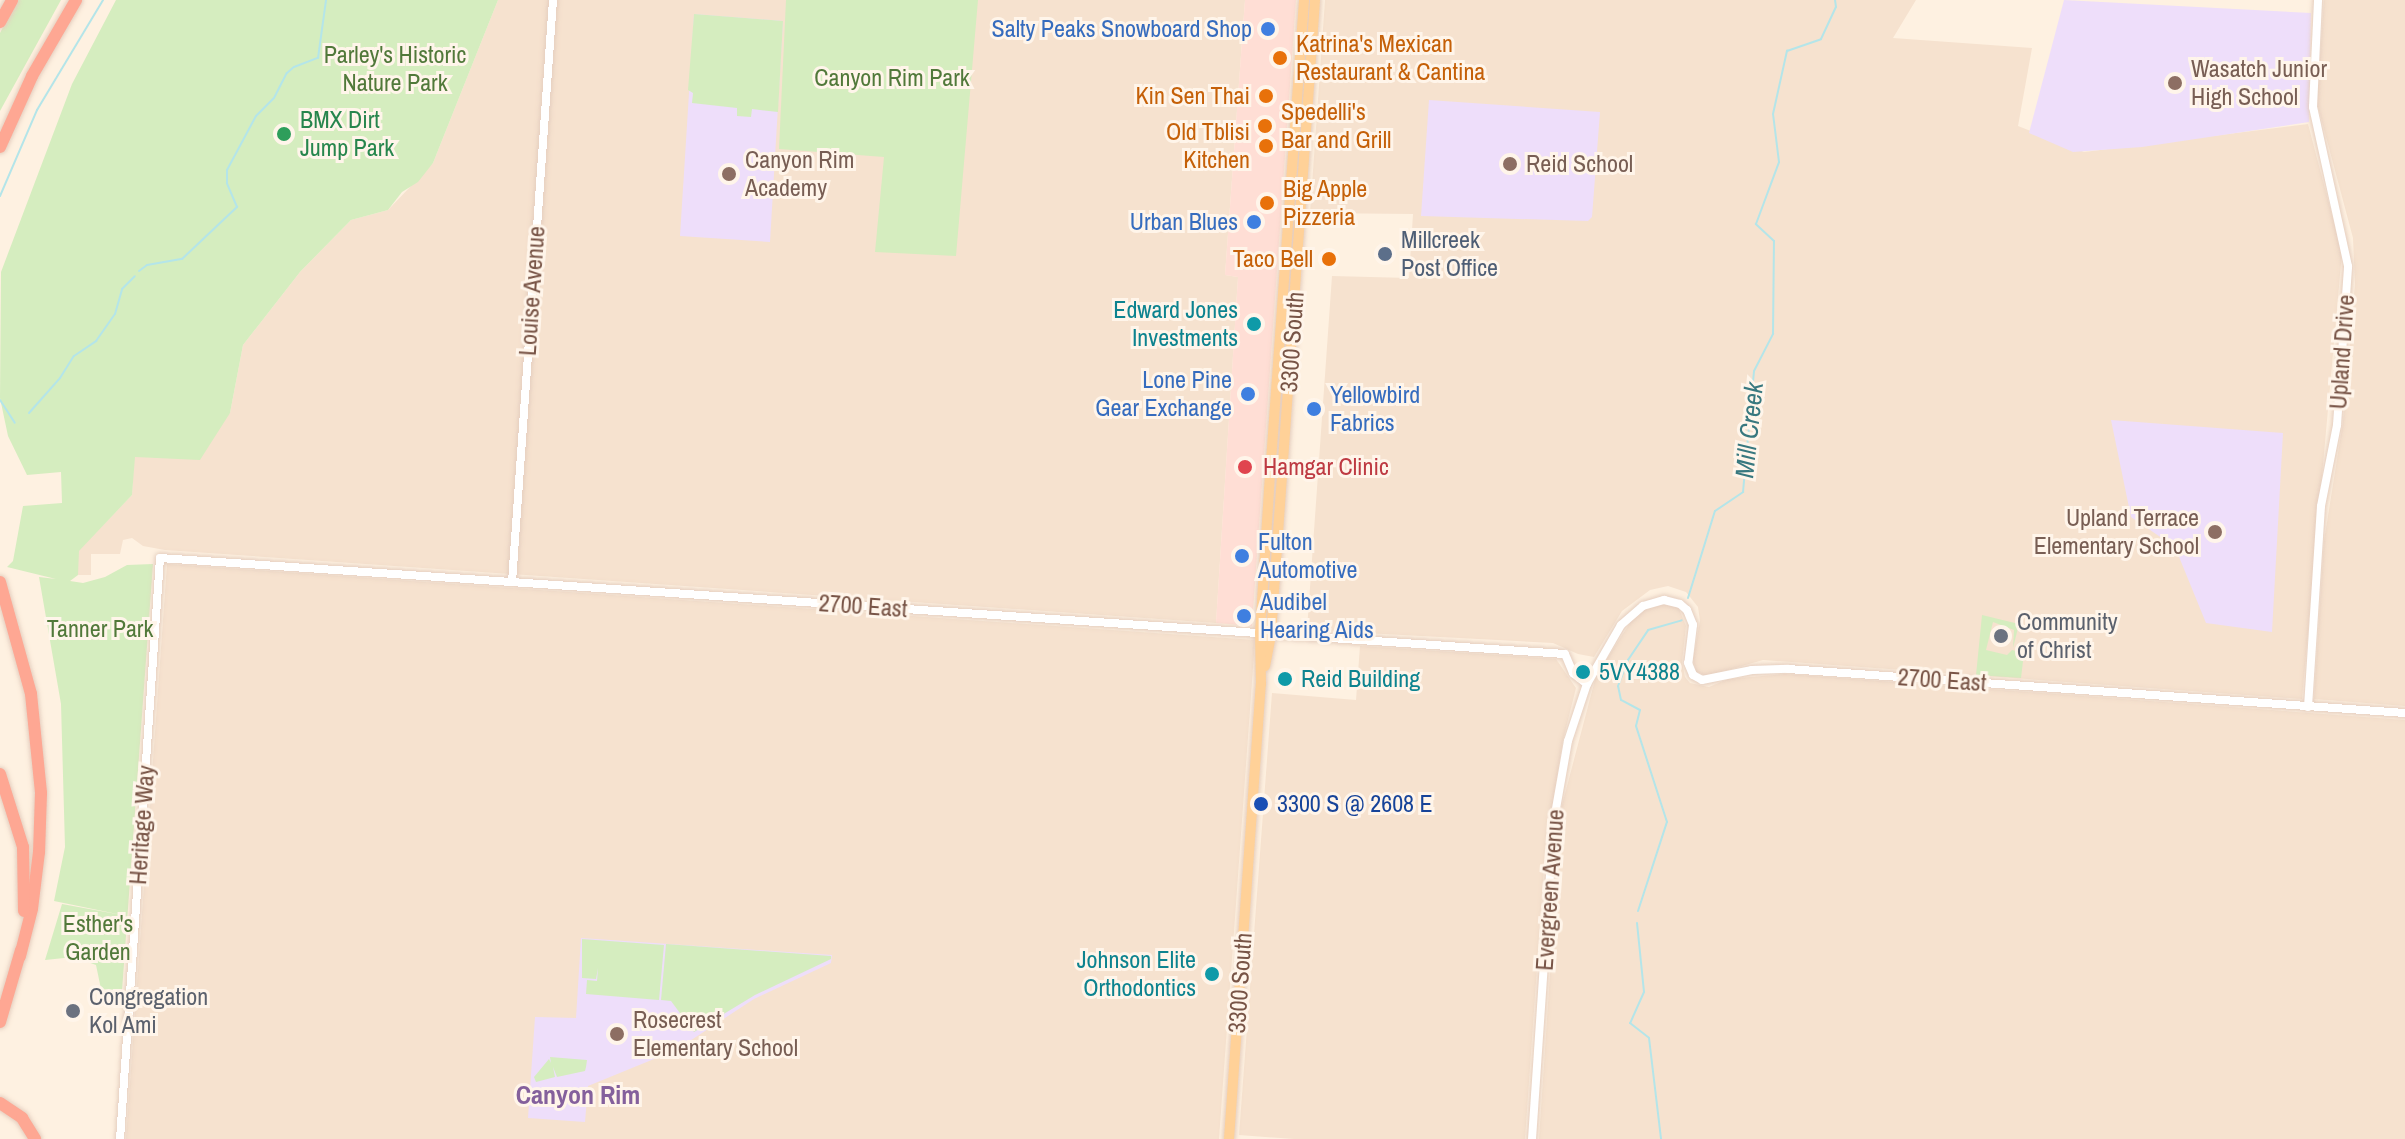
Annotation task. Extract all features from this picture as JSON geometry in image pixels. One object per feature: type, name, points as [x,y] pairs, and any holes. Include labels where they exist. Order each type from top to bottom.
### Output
[{"type":"highway","points":[[0,21],[12,0]]},
{"type":"highway","points":[[0,127],[68,0]]},
{"type":"highway","points":[[0,147],[32,76],[76,0]]},
{"type":"highway","points":[[0,582],[31,694],[41,793],[39,852],[32,909],[0,1022]]},
{"type":"highway","points":[[0,774],[23,847],[26,877],[20,956]]},
{"type":"highway","points":[[0,1103],[20,1115],[35,1139]]},
{"type":"main road","name":"3300 South","points":[[1266,634],[1304,0]]},
{"type":"main road","name":"3300 South","points":[[1229,1139],[1315,0]]},
{"type":"street","name":"Louise Avenue","points":[[512,582],[553,0]]},
{"type":"street","name":"Upland Drive","points":[[2308,707],[2321,506],[2337,425],[2348,266],[2313,107],[2318,0]]},
{"type":"street","name":"2700 East","points":[[160,558],[1565,654],[1573,673],[1587,684],[1629,616],[1650,603],[1676,602],[1692,621],[1688,663],[1693,675],[1702,680],[1752,670],[1788,669],[2405,713]]},
{"type":"street","name":"Heritage Way","points":[[120,1139],[160,558]]},
{"type":"street","name":"Evergreen Avenue","points":[[1532,1139],[1555,812],[1570,730],[1587,684]]},
{"type":"shaded area","points":[[498,0],[1245,0],[1225,275],[1238,277],[1216,623],[165,550],[143,546],[132,538],[123,540],[120,554],[91,554],[91,575],[78,575],[78,551],[132,495],[134,457],[230,413],[243,345],[300,272],[351,220],[388,210],[433,163]]},
{"type":"shaded area","points":[[1245,0],[1296,0],[1252,626],[1216,623],[1238,277],[1225,275]]},
{"type":"shaded area","points":[[1325,0],[1916,0],[1893,38],[2032,48],[2018,126],[2084,152],[2308,124],[2342,253],[2302,699],[1763,660],[1707,676],[1696,672],[1693,659],[1700,621],[1698,607],[1686,592],[1668,586],[1650,590],[1622,611],[1594,657],[1553,643],[1307,630],[1332,276],[1409,278],[1413,214],[1310,213]]},
{"type":"shaded area","name":"Wasatch Junior High School","points":[[2064,0],[2311,13],[2309,122],[2142,147],[2073,152],[2029,133]]},
{"type":"shaded area","points":[[2324,0],[2405,0],[2405,706],[2314,699],[2324,541],[2343,422],[2355,284],[2353,238],[2317,103]]},
{"type":"shaded area","name":"Canyon Rim Academy","points":[[694,14],[783,21],[770,242],[680,236]]},
{"type":"shaded area","name":"Reid School","points":[[1429,100],[1600,112],[1592,217],[1588,221],[1421,216]]},
{"type":"shaded area","name":"Upland Terrace Elementary School","points":[[2111,420],[2283,433],[2272,632],[2206,623],[2175,547],[2131,517]]},
{"type":"shaded area","points":[[167,564],[1255,640],[1219,1139],[126,1139]]},
{"type":"shaded area","points":[[1665,604],[1678,606],[1686,626],[1682,662],[1685,677],[1690,683],[1709,687],[1728,679],[1785,674],[2405,720],[2405,1139],[1539,1139],[1561,809],[1596,676],[1635,615],[1648,607]]},
{"type":"shaded area","points":[[1360,646],[1556,659],[1576,688],[1563,740],[1545,853],[1525,1139],[1294,1139],[1239,1135],[1272,693],[1356,700]]},
{"type":"shaded area","name":"Rosecrest Elementary School","points":[[581,938],[832,955],[831,963],[754,999],[676,1050],[588,1086],[585,1122],[528,1118],[535,1017],[576,1018]]},
{"type":"green space","points":[[17,0],[61,0],[0,111],[0,33]]},
{"type":"green space","name":"Parley's Historic Nature Park","points":[[116,0],[498,0],[433,163],[388,210],[351,220],[300,272],[243,345],[230,413],[200,460],[135,457],[132,495],[79,551],[78,575],[70,581],[83,583],[105,577],[127,565],[153,564],[122,991],[101,989],[96,965],[74,957],[45,960],[62,904],[122,915],[54,901],[65,847],[61,704],[39,577],[56,579],[7,567],[13,561],[23,506],[62,503],[61,472],[27,475],[8,436],[0,398],[1,272],[72,84]]},
{"type":"green space","name":"Canyon Rim Park","points":[[786,0],[978,0],[956,256],[875,252],[884,157],[779,149]]},
{"type":"green space","points":[[694,14],[783,21],[778,112],[752,109],[751,117],[737,116],[737,108],[692,103],[693,93],[688,90]]},
{"type":"green space","points":[[1982,615],[2019,624],[2013,648],[2014,630],[1993,622],[1986,650],[2007,655],[2012,650],[2024,653],[2021,678],[1976,675]]},
{"type":"green space","points":[[582,939],[664,945],[659,1000],[586,994],[587,980],[597,981],[598,968],[596,979],[582,978]]},
{"type":"green space","points":[[666,944],[831,956],[831,959],[755,995],[694,1032],[671,1001],[661,1000]]},
{"type":"green space","points":[[550,1057],[587,1060],[585,1071],[557,1077],[553,1067],[555,1077],[536,1082],[534,1077],[549,1059],[551,1063]]},
{"type":"waterway","points":[[0,196],[37,110],[103,0]]},
{"type":"waterway","points":[[139,271],[147,265],[182,259],[237,207],[227,183],[227,170],[256,116],[274,98],[287,73],[318,58],[326,0]]},
{"type":"waterway","name":"Mill Creek","points":[[1688,598],[1715,511],[1743,492],[1754,371],[1773,334],[1774,241],[1756,224],[1779,162],[1773,114],[1787,51],[1821,39],[1836,7],[1835,0]]},
{"type":"waterway","points":[[29,413],[60,378],[74,356],[96,341],[115,314],[122,289],[135,276]]},
{"type":"waterway","points":[[0,400],[15,423]]},
{"type":"waterway","name":"Mill Creek","points":[[1638,911],[1667,822],[1636,726],[1640,710],[1621,700],[1618,686],[1628,660],[1648,630],[1682,620]]},
{"type":"waterway","name":"Mill Creek","points":[[1637,923],[1644,992],[1630,1023],[1649,1038],[1661,1139]]},
{"type":"place","name":"Salty Peaks Snowboard Shop","points":[[1268,29]]},
{"type":"place","name":"Katrina's Mexican Restaurant & Cantina","points":[[1280,58]]},
{"type":"place","name":"Wasatch Junior High School","points":[[2175,83]]},
{"type":"place","name":"Kin Sen Thai","points":[[1266,96]]},
{"type":"place","name":"Spedelli's Bar and Grill","points":[[1265,126]]},
{"type":"place","name":"BMX Dirt Jump Park","points":[[284,134]]},
{"type":"place","name":"Old Tblisi Kitchen","points":[[1266,146]]},
{"type":"place","name":"Reid School","points":[[1510,164]]},
{"type":"place","name":"Canyon Rim Academy","points":[[729,174]]},
{"type":"place","name":"Big Apple Pizzeria","points":[[1267,203]]},
{"type":"place","name":"Urban Blues","points":[[1254,222]]},
{"type":"place","name":"Millcreek Post Office","points":[[1385,254]]},
{"type":"place","name":"Taco Bell","points":[[1329,259]]},
{"type":"place","name":"Edward Jones Investments","points":[[1254,324]]},
{"type":"place","name":"Lone Pine Gear Exchange","points":[[1248,394]]},
{"type":"place","name":"Yellowbird Fabrics","points":[[1314,409]]},
{"type":"place","name":"Hamgar Clinic","points":[[1245,467]]},
{"type":"place","name":"Upland Terrace Elementary School","points":[[2215,532]]},
{"type":"place","name":"Fulton Automotive","points":[[1242,556]]},
{"type":"place","name":"Audibel Hearing Aids","points":[[1244,616]]},
{"type":"place","name":"Community of Christ","points":[[2001,636]]},
{"type":"place","name":"5VY4388","points":[[1583,672]]},
{"type":"place","name":"Reid Building","points":[[1285,679]]},
{"type":"place","name":"3300 S @ 2608 E","points":[[1261,804]]},
{"type":"place","name":"Johnson Elite Orthodontics","points":[[1212,974]]},
{"type":"place","name":"Congregation Kol Ami","points":[[73,1011]]},
{"type":"place","name":"Rosecrest Elementary School","points":[[617,1034]]},
{"type":"district","name":"Canyon Rim","points":[[578,1095]]},
{"type":"park label","name":"Tanner Park","points":[[100,629]]},
{"type":"park label","name":"Esther's Garden","points":[[98,938]]}]
